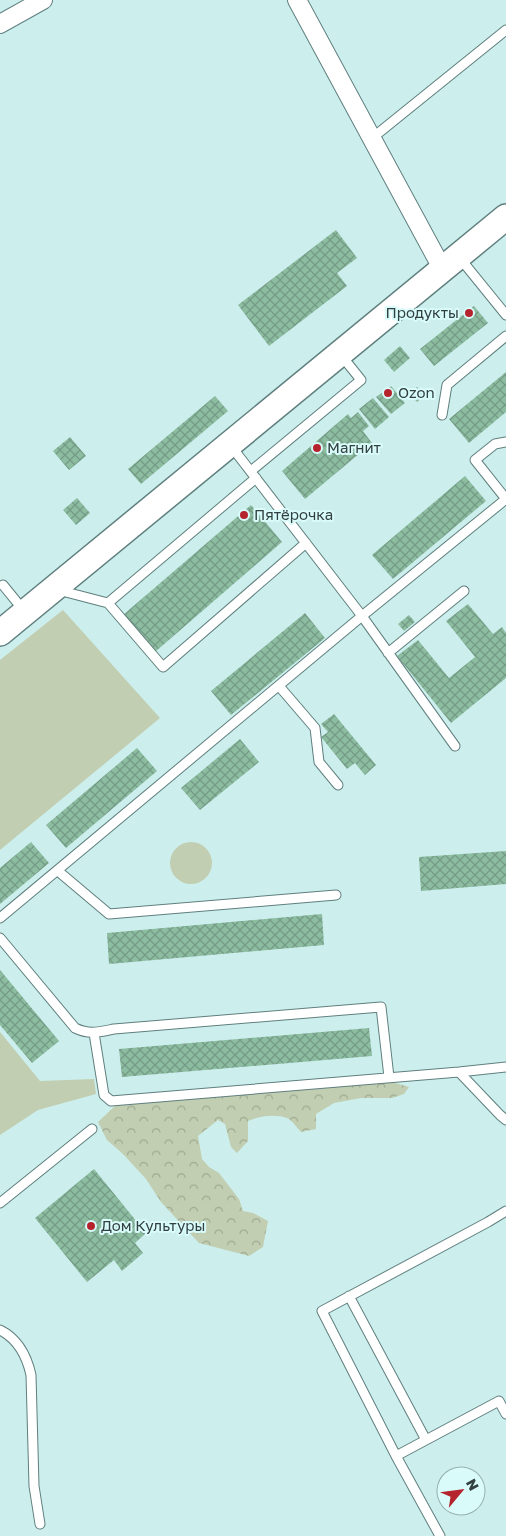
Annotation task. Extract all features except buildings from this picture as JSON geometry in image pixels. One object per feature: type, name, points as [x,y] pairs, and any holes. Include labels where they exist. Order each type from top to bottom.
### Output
[{"type":"main road","points":[[0,633],[506,217]]},
{"type":"street","points":[[0,24],[44,0]]},
{"type":"street","points":[[297,0],[371,139],[450,263]]},
{"type":"lane","points":[[371,139],[506,30]]},
{"type":"lane","points":[[450,263],[506,315]]},
{"type":"lane","points":[[442,415],[447,385],[506,336]]},
{"type":"lane","points":[[108,603],[361,380],[340,355]]},
{"type":"lane","points":[[0,918],[362,616],[506,499],[475,460],[495,444],[506,442]]},
{"type":"lane","points":[[229,444],[362,616],[455,746]]},
{"type":"lane","points":[[53,589],[108,603],[163,667],[306,543]]},
{"type":"lane","points":[[4,585],[25,612]]},
{"type":"lane","points":[[388,653],[464,591]]},
{"type":"lane","points":[[279,686],[314,728],[319,762],[338,785]]},
{"type":"lane","points":[[58,871],[109,914],[336,894]]},
{"type":"lane","points":[[0,938],[75,1028],[84,1033],[94,1034],[114,1029],[382,1007],[389,1077]]},
{"type":"lane","points":[[94,1034],[104,1095],[111,1101],[506,1067]]},
{"type":"lane","points":[[459,1072],[506,1120]]},
{"type":"lane","points":[[0,1203],[92,1129]]},
{"type":"lane","points":[[440,1536],[396,1456],[322,1311],[506,1211]]},
{"type":"lane","points":[[349,1296],[426,1440]]},
{"type":"lane","points":[[0,1330],[8,1334],[20,1347],[28,1361],[31,1375],[34,1486],[40,1524]]},
{"type":"lane","points":[[396,1456],[499,1401],[506,1414]]},
{"type":"green space","points":[[63,610],[160,718],[0,850],[0,660]]},
{"type":"green space","points":[[191,842],[206,848],[212,863],[206,878],[191,884],[176,878],[170,863],[176,848]]},
{"type":"green space","points":[[0,1032],[40,1081],[94,1079],[96,1094],[38,1110],[0,1135]]},
{"type":"green space","points":[[392,1082],[409,1087],[404,1094],[392,1098],[361,1098],[334,1103],[316,1114],[316,1129],[301,1132],[289,1119],[277,1116],[262,1117],[248,1121],[248,1141],[237,1153],[231,1147],[225,1124],[218,1120],[198,1136],[202,1159],[209,1167],[219,1173],[239,1199],[243,1211],[253,1213],[268,1221],[263,1247],[249,1256],[199,1243],[161,1202],[146,1179],[107,1140],[98,1122],[116,1105]]},
{"type":"place","name":"Продукты","points":[[469,313]]},
{"type":"place","name":"Ozon","points":[[388,393]]},
{"type":"place","name":"Магнит","points":[[317,448]]},
{"type":"place","name":"Пятёрочка","points":[[244,515]]},
{"type":"place","name":"Дом Культуры","points":[[91,1226]]}]
